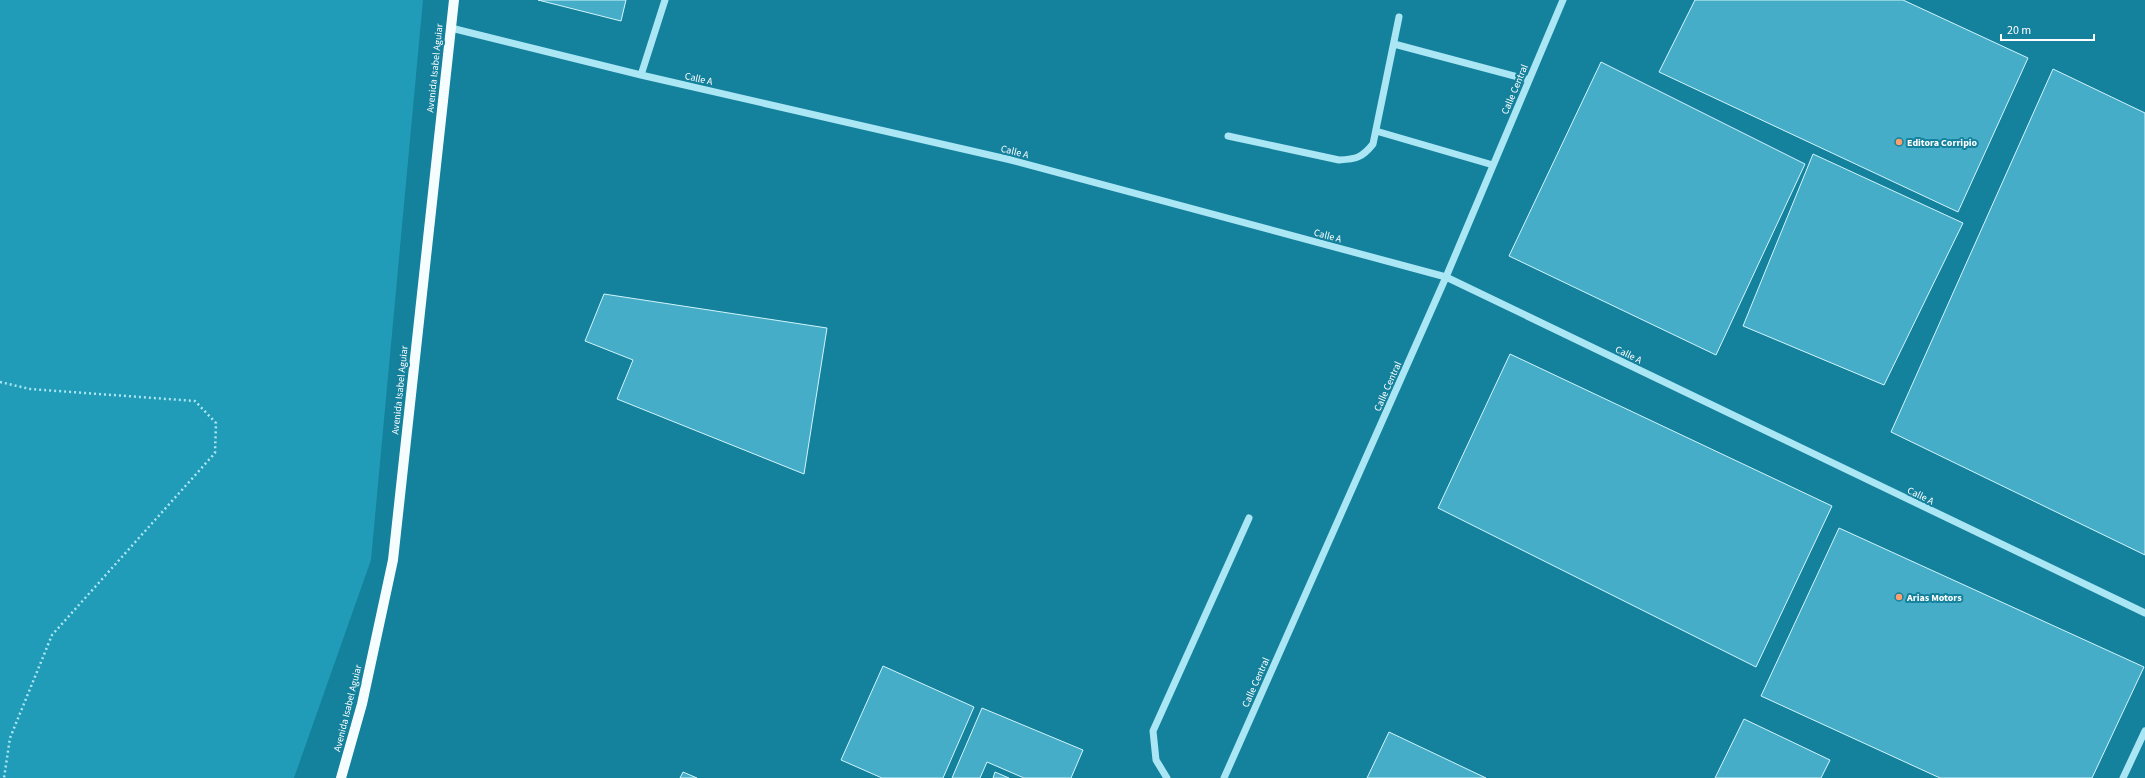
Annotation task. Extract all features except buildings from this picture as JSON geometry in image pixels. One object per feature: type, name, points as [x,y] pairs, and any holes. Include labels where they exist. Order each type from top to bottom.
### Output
[{"type":"main road","name":"Avenida Isabel Aguiar","points":[[341,778],[362,704],[393,560],[454,0]]},
{"type":"street","points":[[641,75],[665,0]]},
{"type":"street","name":"Calle Central","points":[[1224,778],[1446,277],[1562,0]]},
{"type":"street","points":[[1228,136],[1339,160],[1354,159],[1365,154],[1373,144],[1399,17]]},
{"type":"street","name":"Calle A","points":[[451,28],[641,75],[1011,160],[1446,277],[2145,613]]},
{"type":"street","points":[[1394,44],[1529,80]]},
{"type":"street","points":[[1376,130],[1493,165]]},
{"type":"street","points":[[1167,778],[1156,760],[1153,731],[1249,518]]},
{"type":"street","points":[[2123,778],[2145,731]]},
{"type":"path","points":[[0,382],[30,389],[195,401],[216,422],[215,453],[52,636],[10,738],[4,778]]},
{"type":"shaded area","points":[[0,0],[423,0],[371,560],[294,778],[0,778]]},
{"type":"place","name":"Editora Corripio","points":[[1899,142]]},
{"type":"place","name":"Arias Motors","points":[[1899,597]]}]
